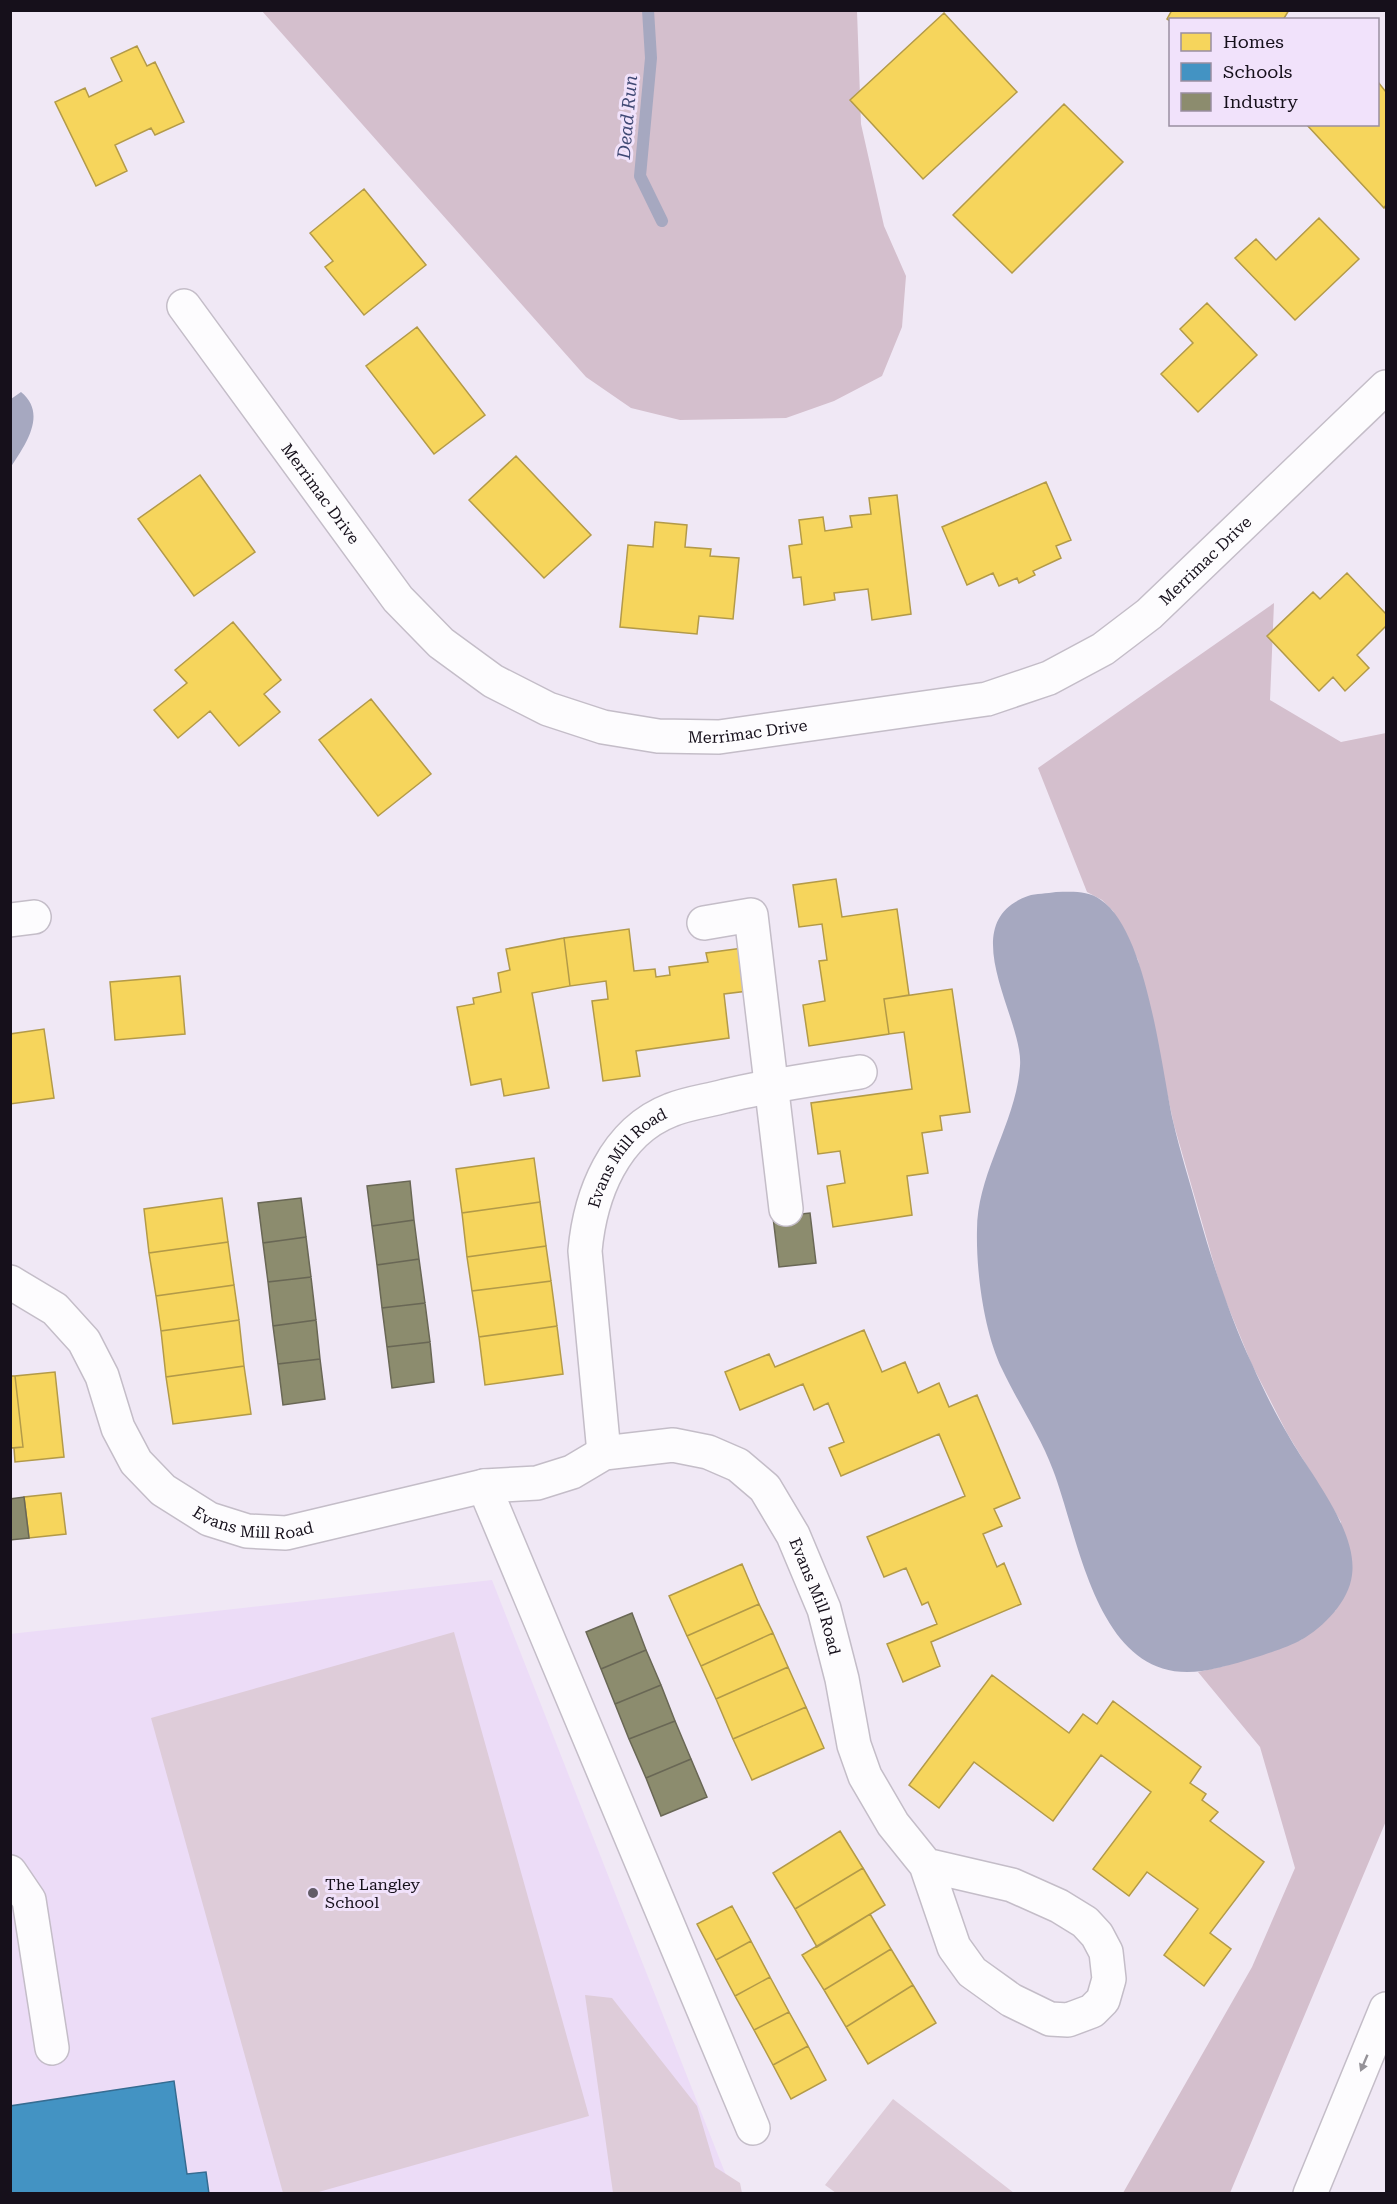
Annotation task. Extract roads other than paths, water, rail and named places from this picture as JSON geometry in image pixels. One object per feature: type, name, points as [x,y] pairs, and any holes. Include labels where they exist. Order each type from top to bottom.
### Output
[{"type":"street","name":"Merrimac Drive","points":[[184,306],[398,599],[441,643],[493,681],[548,709],[603,727],[658,736],[719,737],[987,699],[1049,678],[1103,649],[1149,614],[1386,387]]},
{"type":"street","points":[[704,923],[751,915],[786,1209]]},
{"type":"street","name":"Evans Mill Road","points":[[604,1453],[585,1251],[588,1224],[599,1186],[619,1150],[640,1128],[671,1110],[771,1085],[860,1072]]},
{"type":"street","name":"Evans Mill Road","points":[[10,1282],[54,1309],[84,1341],[102,1376],[118,1428],[136,1462],[163,1490],[209,1519],[247,1531],[286,1533],[484,1485],[537,1483],[572,1472],[604,1453],[673,1445],[708,1452],[738,1465],[765,1488],[794,1535],[824,1609],[842,1679],[854,1745],[865,1776],[893,1824],[926,1865],[954,1947],[972,1972],[1011,2000],[1050,2019],[1068,2020],[1092,2011],[1103,2000],[1108,1978],[1106,1952],[1097,1935],[1085,1922],[1059,1906],[1012,1885],[926,1865]]},
{"type":"street","points":[[484,1485],[753,2127]]},
{"type":"street","points":[[10,1872],[29,1900],[52,2048]]},
{"type":"street","points":[[1310,2193],[1386,2009]]},
{"type":"water","points":[[21,392],[33,410],[33,420],[27,439],[11,467],[11,399]]},
{"type":"water","points":[[1056,892],[1085,893],[1101,900],[1117,916],[1130,940],[1150,1002],[1179,1144],[1229,1308],[1275,1412],[1341,1523],[1352,1558],[1350,1585],[1341,1604],[1310,1635],[1280,1649],[1202,1671],[1167,1670],[1138,1656],[1116,1632],[1098,1602],[1084,1568],[1053,1470],[996,1354],[982,1301],[978,1264],[979,1209],[983,1188],[1012,1108],[1020,1066],[1018,1046],[997,973],[993,949],[995,927],[1006,909],[1028,896]]},
{"type":"waterway","name":"Dead Run","points":[[648,10],[651,58],[640,176],[662,221]]},
{"type":"place","name":"The Langley School","points":[[313,1893]]}]
